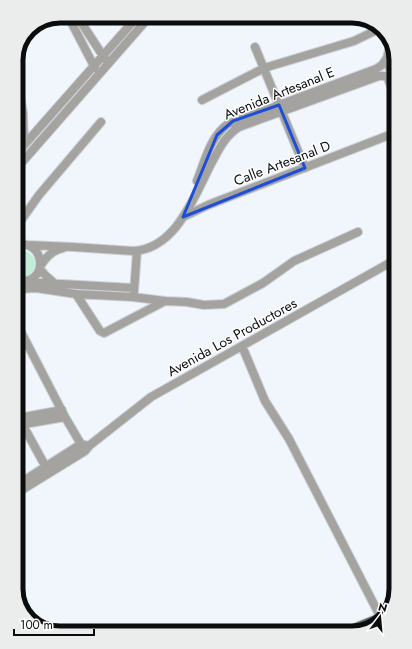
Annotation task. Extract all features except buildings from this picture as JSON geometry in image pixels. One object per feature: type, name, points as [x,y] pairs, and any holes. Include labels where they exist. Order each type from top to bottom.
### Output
[{"type":"street","points":[[72,23],[99,73]]},
{"type":"street","points":[[81,23],[102,56],[109,63]]},
{"type":"street","points":[[24,144],[132,23]]},
{"type":"street","points":[[23,161],[144,23]]},
{"type":"street","points":[[202,100],[264,68],[354,40],[375,31]]},
{"type":"street","points":[[255,47],[305,168]]},
{"type":"street","points":[[389,54],[387,58],[389,70]]},
{"type":"street","name":"Avenida Artesanal E","points":[[73,247],[137,251],[152,247],[162,242],[183,217],[226,139],[240,128],[281,108],[376,69],[382,65],[387,58]]},
{"type":"street","name":"Avenida Artesanal E","points":[[281,108],[379,76],[389,75]]},
{"type":"street","points":[[23,114],[24,144]]},
{"type":"street","points":[[23,219],[39,195],[101,122]]},
{"type":"street","name":"Calle Artesanal D","points":[[183,217],[208,205],[389,135]]},
{"type":"street","points":[[23,289],[36,288],[76,294],[133,297],[204,305],[224,304],[263,283],[294,261],[358,232]]},
{"type":"street","points":[[23,245],[73,247]]},
{"type":"street","points":[[23,246],[36,251],[39,255],[40,267],[45,276],[54,283]]},
{"type":"street","points":[[23,281],[34,277],[46,256],[56,250],[73,247]]},
{"type":"street","points":[[133,297],[137,251]]},
{"type":"street","name":"Avenida Los Productores","points":[[23,482],[47,470],[85,447],[151,397],[389,263]]},
{"type":"street","points":[[23,282],[134,288]]},
{"type":"street","points":[[76,294],[100,331],[104,333],[166,301]]},
{"type":"street","points":[[23,336],[63,414],[85,447]]},
{"type":"street","points":[[242,346],[265,401],[289,439],[377,616]]},
{"type":"street","points":[[23,420],[63,414]]},
{"type":"street","points":[[23,426],[47,470]]},
{"type":"street","name":"Avenida Los Productores","points":[[23,489],[47,470]]},
{"type":"highlighted area","points":[[279,105],[305,168],[183,217],[217,135],[233,121]]},
{"type":"green space","points":[[23,251],[30,254],[35,263],[31,273],[23,276]]}]
